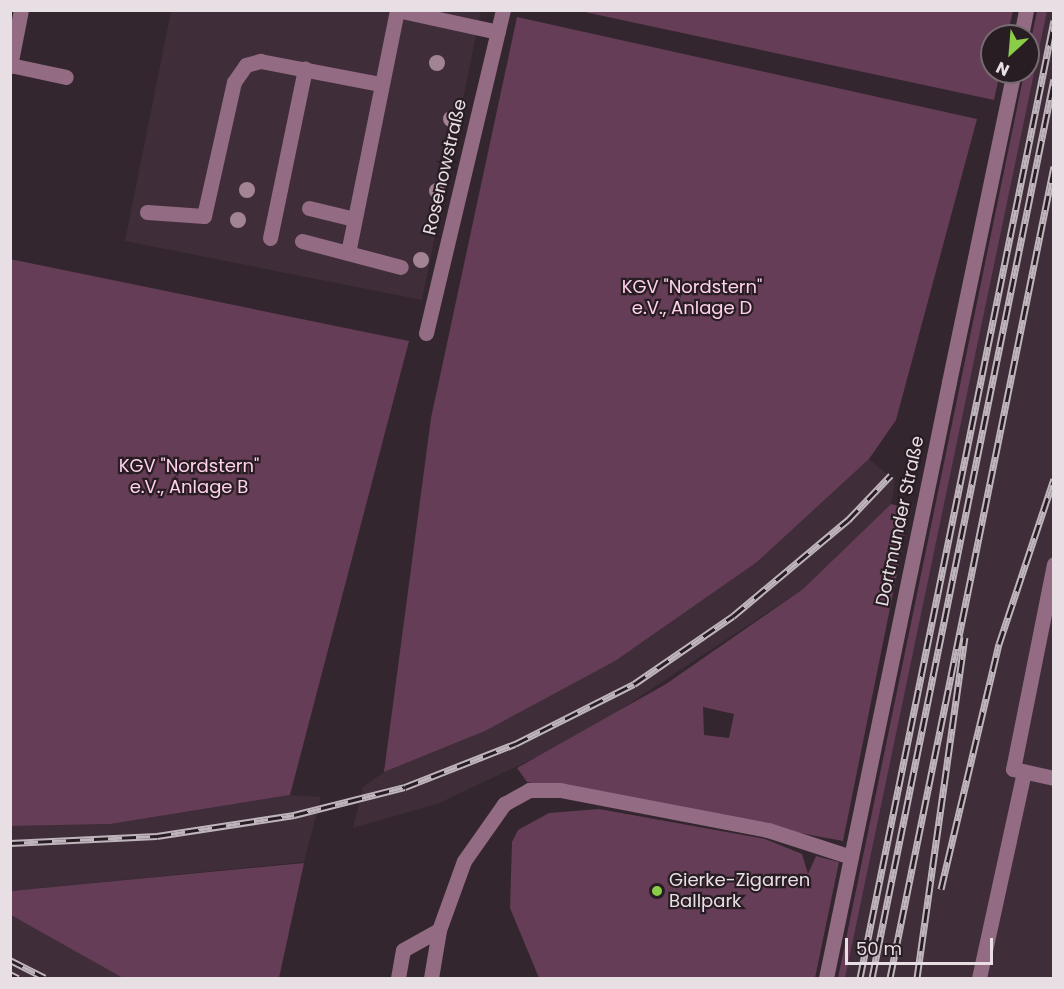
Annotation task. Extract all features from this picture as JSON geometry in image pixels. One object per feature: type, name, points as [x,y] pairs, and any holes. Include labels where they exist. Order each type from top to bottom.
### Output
[{"type":"street","points":[[21,10],[11,65],[66,77]]},
{"type":"street","points":[[348,252],[397,10],[498,32]]},
{"type":"street","name":"Rosenowstraße","points":[[426,333],[503,10]]},
{"type":"street","points":[[147,212],[204,216],[241,69],[260,61],[381,84]]},
{"type":"street","points":[[270,238],[305,69]]},
{"type":"street","name":"Dortmunder Straße","points":[[826,978],[1011,84]]},
{"type":"street","points":[[309,208],[354,219]]},
{"type":"street","points":[[302,241],[401,267]]},
{"type":"street","points":[[1053,564],[1013,769],[1053,778]]},
{"type":"street","points":[[980,978],[1024,772]]},
{"type":"street","points":[[430,978],[439,930],[464,861],[482,831],[504,804],[529,790],[560,790],[768,830],[851,857]]},
{"type":"street","points":[[398,978],[403,950],[439,930]]},
{"type":"shaded area","points":[[171,11],[481,11],[422,300],[125,241]]},
{"type":"shaded area","points":[[1037,11],[1053,11],[1053,978],[838,978],[1022,84],[1040,84],[1040,24],[1034,24]]},
{"type":"shaded area","points":[[869,459],[895,481],[891,504],[803,589],[579,737],[437,804],[353,828],[363,787],[384,772],[485,731],[757,562]]},
{"type":"shaded area","points":[[290,795],[321,797],[304,862],[11,891],[11,826],[110,824]]},
{"type":"shaded area","points":[[10,915],[40,929],[123,978],[11,978]]},
{"type":"green space","points":[[1013,10],[1010,24],[980,24],[980,84],[997,84],[994,100],[580,11]]},
{"type":"green space","points":[[1037,11],[1047,11],[1040,45],[1040,24],[1034,24]]},
{"type":"green space","name":"KGV \"Nordstern\" e.V., Anlage D","points":[[517,17],[977,119],[896,420],[869,459],[757,562],[615,661],[485,731],[384,772],[431,418]]},
{"type":"green space","points":[[1022,84],[1032,84],[845,978],[838,978]]},
{"type":"green space","name":"KGV \"Nordstern\" e.V., Anlage B","points":[[10,259],[409,341],[290,795],[110,824],[11,826]]},
{"type":"green space","points":[[891,504],[910,509],[843,841],[527,782],[517,768],[666,684],[803,589]],"holes":[[[703,707],[734,714],[729,738],[704,735]]]},
{"type":"green space","name":"Gierke-Zigarren Ballpark","points":[[599,809],[765,839],[802,854],[808,874],[816,856],[839,862],[815,978],[539,978],[510,908],[512,842],[518,830],[549,813]]},
{"type":"green space","points":[[304,863],[279,978],[123,978],[11,915],[11,891]]},
{"type":"railway","points":[[860,978],[1054,20]]},
{"type":"railway","points":[[872,978],[1054,79]]},
{"type":"railway","points":[[890,978],[1054,166]]},
{"type":"railway","points":[[10,843],[157,836],[294,815],[405,787],[515,744],[634,684],[733,616],[848,520],[891,475]]},
{"type":"railway","points":[[941,889],[999,644],[1054,479]]},
{"type":"railway","points":[[917,978],[965,637]]},
{"type":"railway","points":[[10,960],[45,978]]},
{"type":"railway","points":[[10,974],[18,978]]},
{"type":"place","name":"Gierke-Zigarren Ballpark","points":[[657,891]]}]
